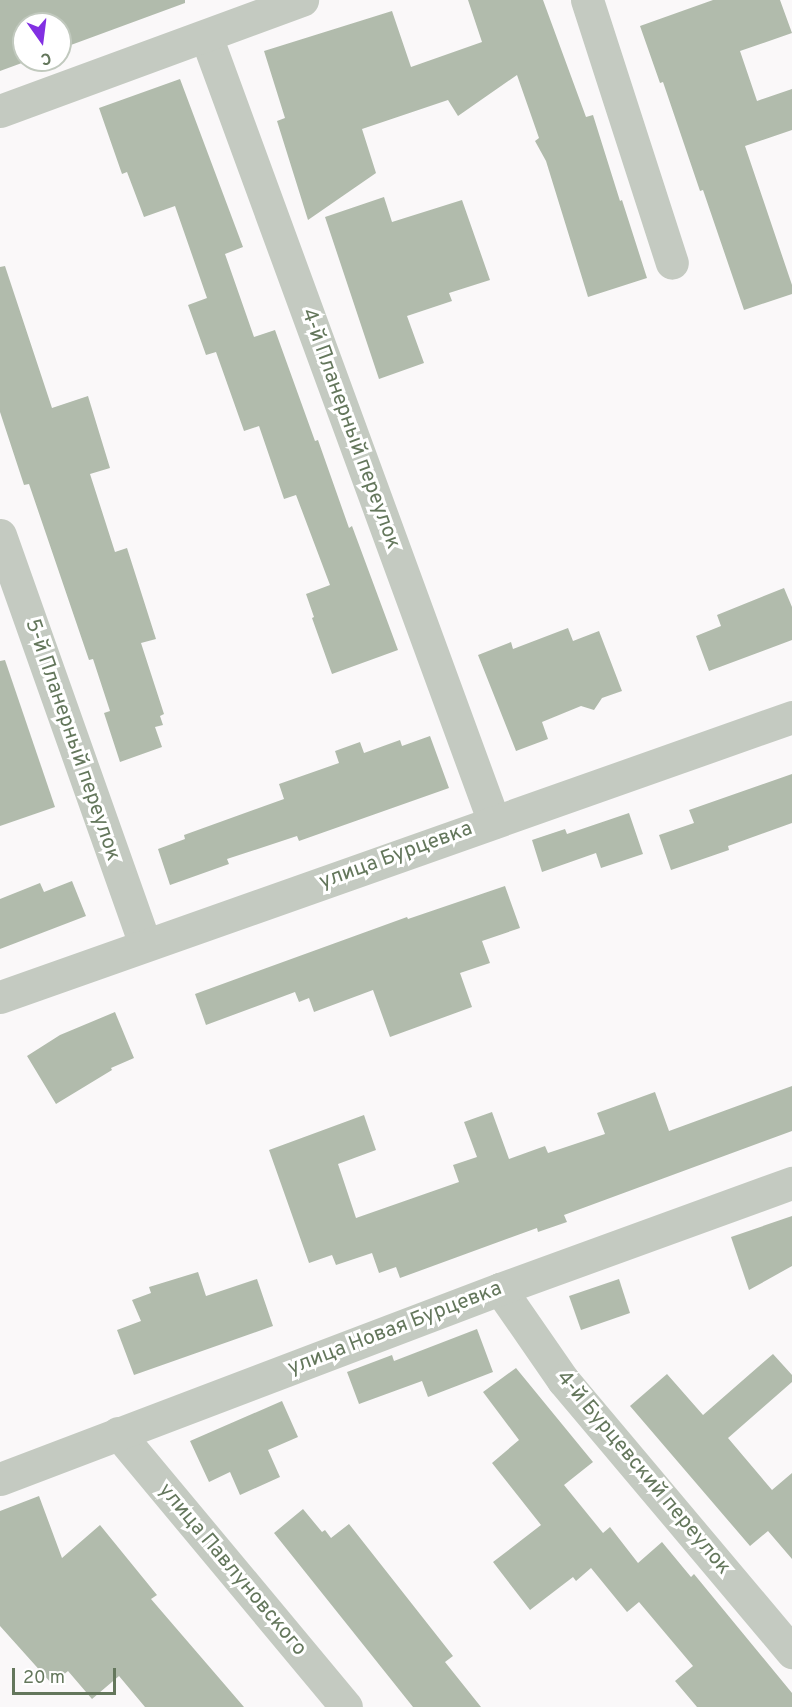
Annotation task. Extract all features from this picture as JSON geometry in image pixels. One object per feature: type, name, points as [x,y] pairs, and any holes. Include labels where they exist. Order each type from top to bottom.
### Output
[{"type":"street","points":[[0,111],[302,0]]},
{"type":"street","points":[[587,0],[672,263]]},
{"type":"street","name":"4-й Планерный переулок","points":[[206,36],[494,822]]},
{"type":"street","name":"5-й Планерный переулок","points":[[0,535],[145,945]]},
{"type":"street","name":"улица Бурцевка","points":[[0,997],[792,717]]},
{"type":"street","name":"улица Новая Бурцевка","points":[[0,1479],[500,1289],[792,1183]]},
{"type":"street","name":"4-й Бурцевский переулок","points":[[500,1289],[563,1380],[792,1652]]},
{"type":"street","name":"улица Павлуновского","points":[[118,1433],[346,1707]]},
{"type":"building","points":[[0,0],[185,0],[185,3],[72,45],[72,12],[12,12],[12,67],[0,71]]},
{"type":"building","points":[[468,0],[543,0],[586,117],[593,115],[647,278],[588,297],[546,161],[535,141],[539,138],[517,75],[458,116],[448,100],[362,129],[376,173],[308,220],[277,121],[285,118],[264,51],[392,11],[411,67],[482,42]]},
{"type":"building","points":[[713,0],[780,0],[792,33],[740,51],[757,101],[792,89],[792,130],[745,146],[792,285],[792,294],[744,310],[703,190],[700,191],[663,82],[660,83],[640,26]]},
{"type":"building","points":[[180,79],[243,247],[225,254],[254,337],[275,330],[315,441],[318,440],[349,528],[352,526],[398,650],[332,674],[306,594],[330,585],[296,495],[284,499],[259,426],[244,431],[216,352],[206,355],[188,305],[207,298],[175,206],[144,217],[127,172],[122,174],[99,108]]},
{"type":"building","points":[[384,197],[392,222],[462,200],[490,280],[449,293],[452,301],[407,316],[424,363],[379,379],[325,217]]},
{"type":"building","points":[[5,266],[52,408],[88,396],[110,468],[90,474],[115,552],[127,548],[156,639],[141,643],[164,714],[160,716],[163,725],[155,727],[162,747],[120,762],[104,713],[110,711],[93,659],[89,660],[29,484],[24,485],[0,412],[0,267]]},
{"type":"building","points":[[784,588],[792,607],[792,640],[709,671],[696,636],[721,626],[717,615]]},
{"type":"building","points":[[568,628],[573,641],[599,631],[622,691],[602,698],[594,710],[581,706],[542,722],[548,739],[516,751],[478,655],[511,642],[513,649]]},
{"type":"building","points":[[5,660],[55,807],[0,826],[0,661]]},
{"type":"building","points":[[430,736],[449,788],[299,841],[297,836],[227,859],[229,864],[170,885],[158,849],[185,839],[184,835],[284,799],[279,784],[339,763],[335,751],[360,742],[364,753],[400,740],[402,746]]},
{"type":"building","points":[[792,774],[792,823],[728,846],[729,850],[671,870],[659,835],[694,823],[689,810]]},
{"type":"building","points":[[629,813],[643,854],[601,868],[596,853],[542,872],[532,840],[565,829],[567,834]]},
{"type":"building","points":[[72,881],[86,916],[0,949],[0,899],[40,883],[44,892]]},
{"type":"building","points":[[505,886],[520,928],[482,941],[490,963],[460,973],[472,1007],[390,1037],[373,990],[314,1012],[309,998],[299,1002],[295,992],[206,1025],[195,994],[407,917],[408,919]]},
{"type":"building","points":[[115,1012],[134,1058],[111,1068],[112,1070],[56,1104],[27,1056],[60,1035]]},
{"type":"building","points":[[792,1086],[792,1131],[564,1215],[567,1222],[538,1232],[537,1228],[400,1278],[396,1267],[379,1273],[372,1253],[336,1265],[332,1255],[309,1263],[269,1150],[364,1115],[376,1150],[338,1164],[356,1218],[459,1182],[453,1165],[477,1157],[464,1122],[492,1112],[509,1159],[545,1146],[548,1153],[605,1134],[597,1113],[655,1092],[669,1131]]},
{"type":"building","points":[[792,1216],[792,1266],[749,1290],[731,1237]]},
{"type":"building","points":[[198,1272],[206,1296],[257,1279],[273,1326],[134,1375],[117,1330],[141,1321],[132,1300],[151,1293],[149,1287]]},
{"type":"building","points":[[619,1279],[630,1313],[581,1330],[569,1296]]},
{"type":"building","points":[[477,1329],[493,1372],[428,1397],[422,1381],[359,1404],[347,1372],[392,1355],[394,1361]]},
{"type":"building","points":[[773,1354],[792,1375],[792,1382],[728,1438],[772,1490],[792,1473],[792,1559],[768,1531],[750,1546],[630,1406],[667,1374],[703,1415]]},
{"type":"building","points":[[516,1368],[593,1462],[564,1485],[603,1533],[610,1527],[638,1563],[662,1542],[691,1577],[694,1574],[792,1693],[792,1707],[697,1707],[675,1681],[693,1666],[639,1602],[627,1612],[591,1568],[576,1581],[573,1577],[530,1610],[493,1562],[541,1525],[492,1463],[519,1440],[483,1392]]},
{"type":"building","points":[[282,1401],[298,1437],[268,1450],[280,1477],[240,1495],[230,1472],[209,1482],[190,1441]]},
{"type":"building","points":[[39,1496],[62,1558],[100,1525],[157,1595],[151,1599],[244,1707],[145,1707],[119,1676],[92,1699],[68,1671],[52,1684],[0,1626],[0,1511]]},
{"type":"building","points":[[303,1509],[322,1532],[325,1530],[331,1538],[349,1524],[453,1656],[445,1662],[481,1707],[413,1707],[274,1533]]}]
